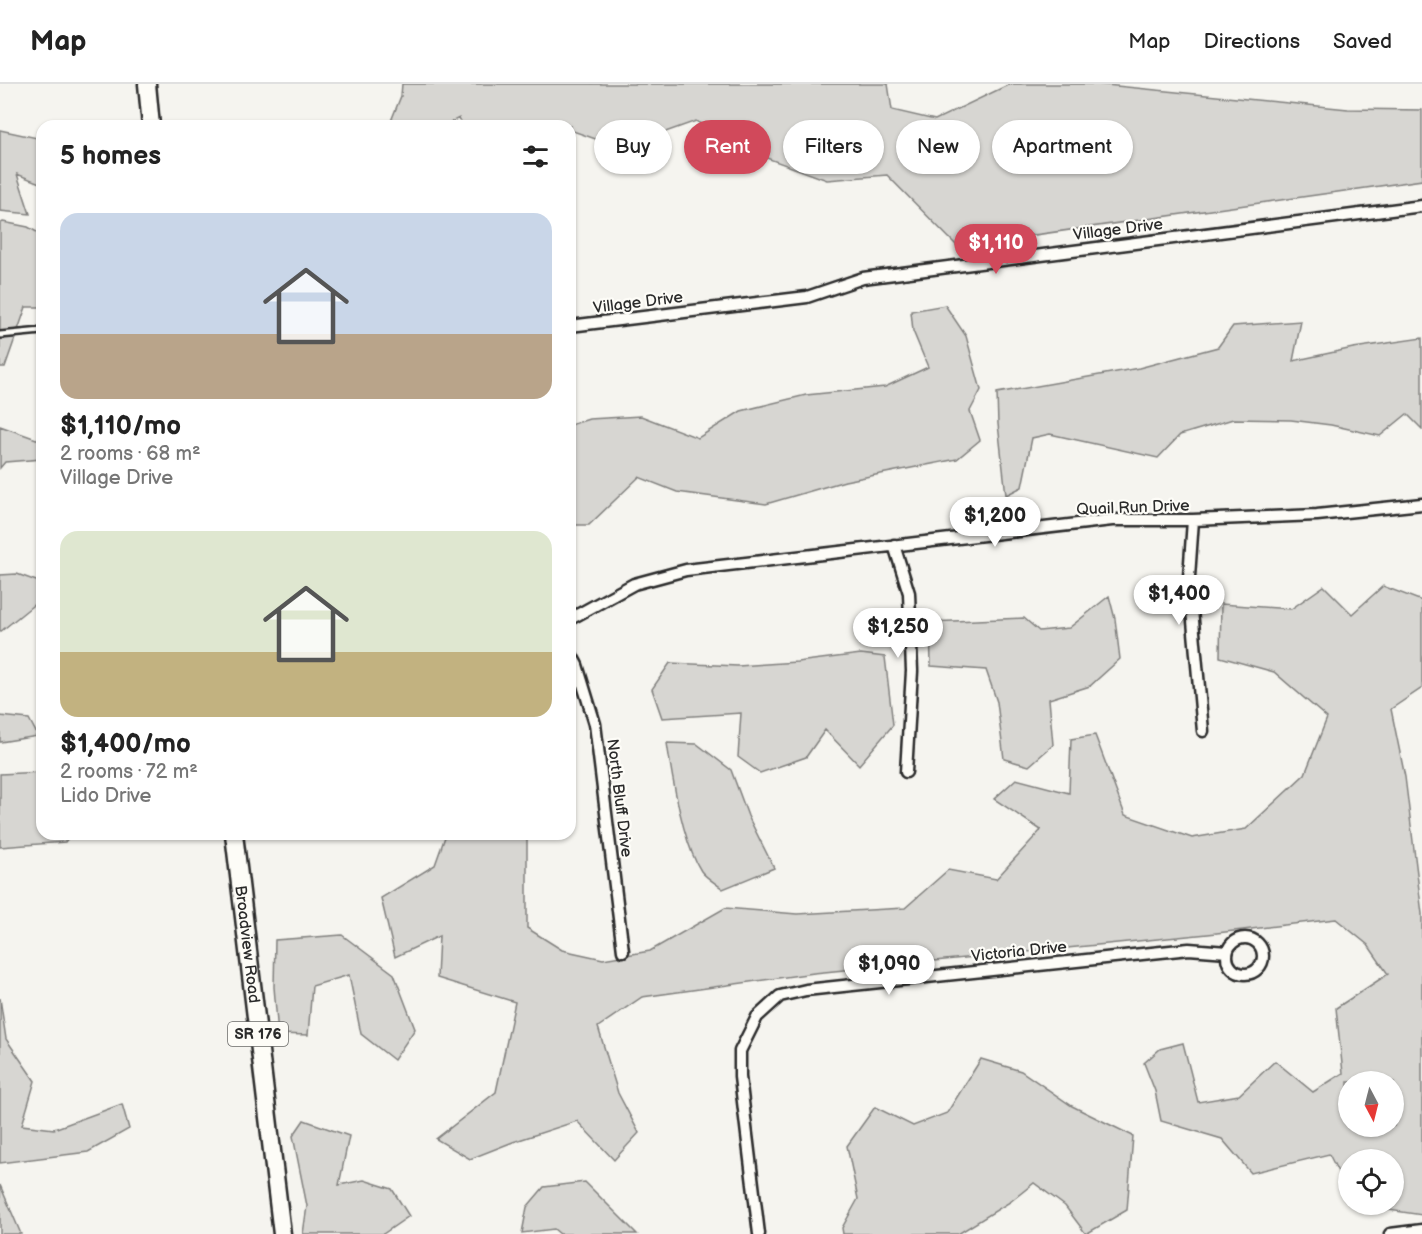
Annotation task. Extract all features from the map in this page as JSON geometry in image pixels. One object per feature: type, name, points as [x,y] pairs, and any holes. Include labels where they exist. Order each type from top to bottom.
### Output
[{"type":"main road","points":[[147,84],[150,120]]},
{"type":"main road","name":"Broadview Road","points":[[235,840],[282,1234]]},
{"type":"street","name":"Village Drive","points":[[576,325],[807,297],[864,278],[1422,206]]},
{"type":"street","name":"Quail Run Drive","points":[[576,616],[634,584],[686,570],[1112,520],[1193,520],[1317,515],[1422,504]]},
{"type":"street","points":[[1193,520],[1189,577],[1203,731]]},
{"type":"street","points":[[894,544],[909,593],[912,671],[906,772]]},
{"type":"street","name":"North Bluff Drive","points":[[576,662],[595,724],[623,951]]},
{"type":"street","name":"Victoria Drive","points":[[759,1234],[740,1077],[740,1051],[757,1017],[780,996],[817,989],[1189,949],[1227,952]]},
{"type":"street","points":[[1390,1234],[1422,1230]]},
{"type":"lane","points":[[0,335],[36,332]]},
{"type":"shaded area","points":[[402,84],[888,84],[892,110],[935,120],[1010,84],[1096,84],[1348,109],[1422,110],[1422,180],[957,246],[887,175],[827,180],[810,174],[884,174],[884,120],[783,120],[783,164],[771,160],[771,120],[684,120],[684,125],[672,130],[672,120],[594,120],[594,138],[576,132],[576,120],[460,120],[459,118],[455,120],[391,120],[401,96]]},
{"type":"shaded area","points":[[0,130],[36,138],[36,182],[17,174],[30,214],[0,211]]},
{"type":"shaded area","points":[[3,222],[28,227],[36,232],[36,307],[26,307],[5,367],[0,367],[0,224]]},
{"type":"shaded area","points":[[945,305],[966,336],[981,390],[970,411],[980,440],[957,459],[845,481],[766,504],[677,492],[639,477],[589,525],[576,525],[576,423],[589,419],[641,416],[698,438],[741,411],[806,395],[885,387],[928,367],[913,331],[911,311]]},
{"type":"shaded area","points":[[1301,321],[1293,361],[1353,348],[1422,338],[1422,429],[1407,414],[1380,436],[1331,425],[1291,420],[1233,419],[1180,435],[1158,458],[1050,434],[1032,438],[1022,487],[1006,495],[997,393],[1139,368],[1218,347],[1233,326]]},
{"type":"shaded area","points":[[0,426],[36,439],[36,459],[5,462],[0,468]]},
{"type":"shaded area","points":[[17,574],[36,581],[36,603],[0,632],[0,575]]},
{"type":"shaded area","points":[[1324,586],[1352,614],[1383,586],[1422,601],[1422,688],[1391,709],[1405,777],[1422,914],[1422,1215],[1404,1212],[1404,1149],[1338,1149],[1338,1172],[1329,1154],[1251,1173],[1222,1139],[1161,1121],[1155,1091],[1144,1063],[1160,1049],[1183,1043],[1198,1102],[1239,1095],[1275,1061],[1313,1092],[1338,1076],[1338,1137],[1404,1137],[1404,1071],[1343,1071],[1336,1008],[1388,974],[1368,945],[1336,919],[814,973],[642,997],[598,1027],[618,1093],[639,1133],[614,1160],[577,1121],[470,1159],[436,1139],[496,1092],[515,1002],[437,978],[439,936],[395,957],[381,898],[435,865],[444,840],[527,840],[527,928],[562,950],[603,959],[650,951],[725,908],[797,914],[905,908],[948,870],[996,879],[1041,830],[994,799],[1016,779],[1069,793],[1071,739],[1095,735],[1125,815],[1192,838],[1246,829],[1305,774],[1327,718],[1274,672],[1220,657],[1221,604],[1291,609]]},
{"type":"shaded area","points":[[1109,596],[1115,619],[1120,659],[1090,686],[1049,699],[1053,745],[1029,766],[1004,759],[997,702],[986,670],[931,666],[930,622],[1024,618],[1039,631],[1069,628]]},
{"type":"shaded area","points":[[861,654],[885,657],[893,725],[859,765],[825,730],[806,757],[760,773],[738,757],[741,713],[662,718],[652,689],[670,663],[738,666]]},
{"type":"shaded area","points":[[0,716],[29,719],[36,732],[36,736],[0,742]]},
{"type":"shaded area","points":[[667,743],[697,744],[731,770],[748,816],[774,868],[723,889],[703,874],[684,827]]},
{"type":"shaded area","points":[[36,772],[36,840],[66,840],[65,842],[0,847],[0,774]]},
{"type":"shaded area","points":[[342,935],[394,974],[415,1029],[394,1060],[361,1034],[349,975],[312,986],[308,1035],[278,1034],[274,987],[275,940]]},
{"type":"shaded area","points":[[0,998],[6,1039],[35,1081],[22,1125],[54,1129],[122,1104],[129,1129],[88,1152],[0,1163]]},
{"type":"shaded area","points":[[981,1059],[1021,1071],[1072,1106],[1133,1136],[1127,1210],[1086,1234],[1065,1206],[1034,1183],[1010,1202],[958,1234],[843,1234],[842,1228],[858,1199],[847,1146],[875,1107],[913,1126],[947,1113]]},
{"type":"shaded area","points":[[304,1120],[349,1136],[339,1185],[364,1180],[392,1189],[409,1216],[383,1234],[303,1234],[307,1206],[293,1136]]},
{"type":"shaded area","points":[[585,1182],[637,1234],[560,1234],[554,1229],[522,1233],[527,1207],[544,1187]]},
{"type":"shaded area","points":[[0,1185],[21,1234],[0,1234]]}]
